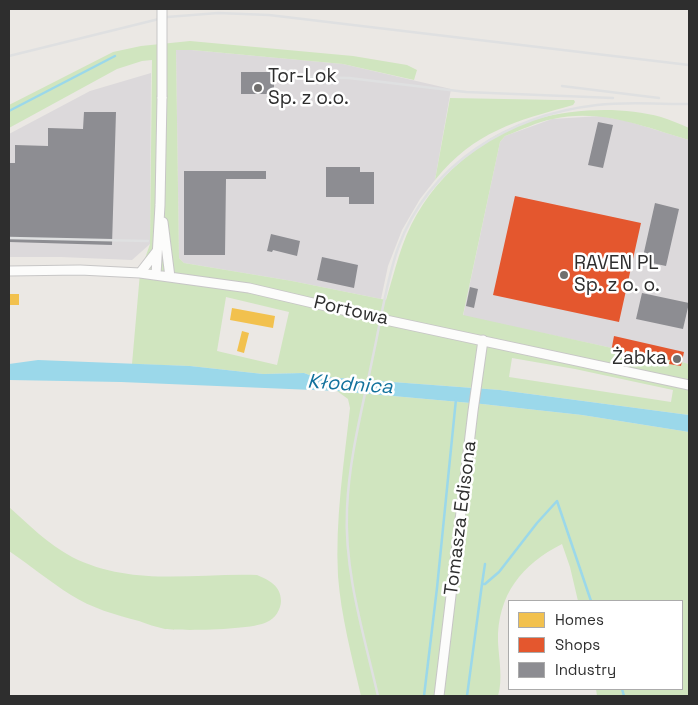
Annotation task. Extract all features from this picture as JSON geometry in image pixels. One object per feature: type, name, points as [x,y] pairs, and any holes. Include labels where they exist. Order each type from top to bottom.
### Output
[{"type":"street","points":[[156,275],[160,205],[162,9]]},
{"type":"street","points":[[160,205],[168,251],[170,277]]},
{"type":"street","points":[[140,273],[157,251]]},
{"type":"street","name":"Portowa","points":[[9,271],[80,270],[140,273],[266,292],[381,319],[689,385]]},
{"type":"street","name":"Tomasza Edisona","points":[[439,696],[477,376],[483,340]]},
{"type":"shaded area","points":[[176,50],[343,64],[451,89],[435,180],[420,199],[402,230],[388,266],[381,299],[292,281],[184,263],[179,258]]},
{"type":"shaded area","points":[[151,73],[150,244],[132,260],[9,257],[9,134],[90,91]]},
{"type":"shaded area","points":[[600,116],[627,121],[689,140],[689,364],[682,362],[681,366],[669,364],[670,360],[626,351],[625,355],[611,352],[612,348],[463,316],[500,142],[505,136],[552,119]]},
{"type":"green space","points":[[190,41],[353,56],[407,65],[417,70],[414,80],[343,64],[176,50],[179,258],[184,263],[292,281],[386,300],[411,224],[423,204],[460,161],[497,135],[519,125],[542,118],[591,110],[615,110],[661,117],[689,128],[689,140],[622,120],[605,117],[571,116],[541,122],[505,136],[500,142],[463,315],[612,348],[612,352],[625,355],[626,351],[670,360],[670,364],[681,366],[682,362],[689,364],[689,415],[500,390],[312,376],[304,373],[263,374],[190,366],[132,364],[140,273],[150,244],[152,60],[142,61],[117,69],[9,128],[9,105],[113,52],[141,46]],"holes":[[[226,297],[289,312],[277,365],[217,351]],[[512,358],[673,390],[671,402],[509,377]]]},
{"type":"green space","points":[[450,98],[574,100],[575,102],[573,105],[515,123],[481,139],[450,163],[435,180]]},
{"type":"green space","points":[[337,391],[582,415],[689,432],[689,696],[597,696],[596,690],[683,690],[683,600],[578,600],[562,544],[535,561],[524,571],[507,596],[499,625],[500,676],[498,696],[361,696],[344,621],[339,591],[337,555],[339,513],[350,408],[348,399]]},
{"type":"green space","points":[[9,507],[55,546],[72,557],[95,566],[117,572],[140,575],[257,575],[270,581],[277,588],[281,601],[280,607],[273,619],[259,625],[201,630],[165,629],[104,611],[87,604],[55,585],[9,551]]},
{"type":"water","name":"Kłodnica","points":[[38,360],[190,366],[263,374],[304,373],[312,376],[500,390],[689,415],[689,432],[582,415],[337,391],[121,382],[9,380],[9,364]]},
{"type":"building: Homes","points":[[9,294],[19,294],[19,305],[9,305]]},
{"type":"building: Homes","points":[[232,308],[275,316],[273,328],[230,320]]},
{"type":"building: Homes","points":[[242,331],[249,333],[244,353],[237,351]]},
{"type":"building: Shops","name":"RAVEN PL Sp. z o. o.","points":[[515,196],[641,223],[619,322],[493,295]]},
{"type":"building: Shops","points":[[614,336],[684,352],[681,366],[669,364],[670,360],[626,351],[625,355],[611,352]]},
{"type":"building: Industry","name":"Tor-Lok Sp. z o.o.","points":[[241,72],[274,72],[274,94],[241,94]]},
{"type":"building: Industry","points":[[84,112],[116,112],[112,245],[9,242],[9,163],[15,163],[15,145],[48,146],[48,128],[83,129]]},
{"type":"building: Industry","points":[[598,122],[613,125],[603,168],[588,165]]},
{"type":"building: Industry","points":[[326,167],[360,167],[360,172],[374,172],[374,204],[349,204],[349,197],[326,197]]},
{"type":"building: Industry","points":[[184,171],[266,171],[266,179],[226,179],[225,255],[184,255]]},
{"type":"building: Industry","points":[[655,203],[679,209],[666,266],[642,261]]},
{"type":"building: Industry","points":[[271,234],[300,241],[297,256],[273,250],[272,252],[267,251]]},
{"type":"building: Industry","points":[[322,257],[358,265],[354,288],[317,280]]},
{"type":"building: Industry","points":[[470,287],[478,289],[474,308],[466,306]]},
{"type":"building: Industry","points":[[642,293],[689,303],[683,329],[636,319]]},
{"type":"waterway","points":[[9,111],[115,56]]},
{"type":"waterway","points":[[424,696],[456,399]]},
{"type":"waterway","points":[[485,564],[482,584],[485,584],[499,572],[537,523],[557,501],[591,600]]},
{"type":"waterway","points":[[467,696],[482,584]]},
{"type":"waterway","points":[[622,690],[624,696]]},
{"type":"railway","points":[[9,56],[167,17],[218,13],[269,15],[689,65]]},
{"type":"railway","points":[[274,76],[349,78],[466,92],[613,98]]},
{"type":"railway","points":[[562,86],[659,98]]},
{"type":"railway","points":[[378,696],[352,580],[347,533],[348,490],[357,432],[387,288],[398,248],[412,218],[430,191],[452,168],[476,148],[504,132],[534,120],[565,111],[597,105],[625,103],[672,104]]},
{"type":"railway","points":[[665,104],[689,104]]},
{"type":"railway","points":[[9,238],[148,241]]},
{"type":"place","name":"Tor-Lok Sp. z o.o.","points":[[258,88]]},
{"type":"place","name":"RAVEN PL Sp. z o. o.","points":[[564,275]]},
{"type":"place","name":"Żabka","points":[[677,359]]}]
